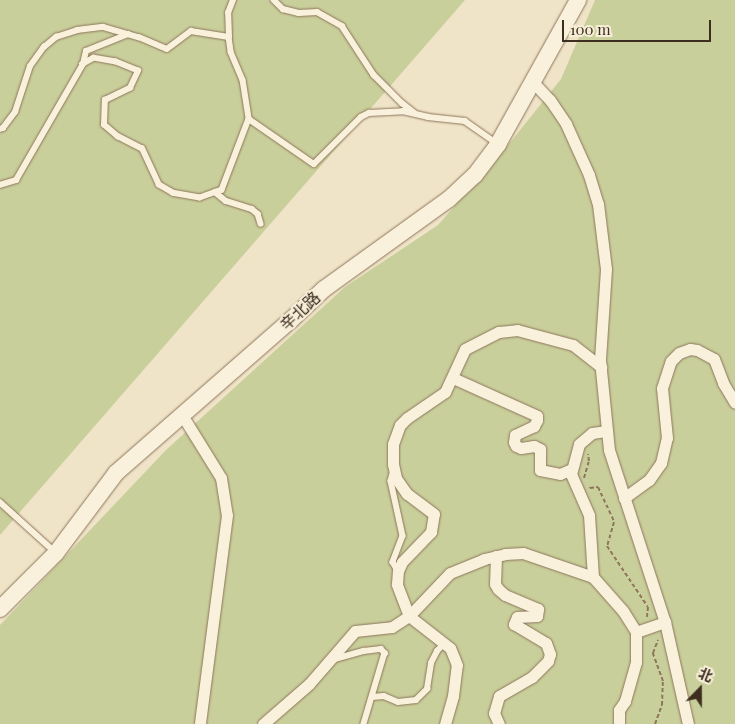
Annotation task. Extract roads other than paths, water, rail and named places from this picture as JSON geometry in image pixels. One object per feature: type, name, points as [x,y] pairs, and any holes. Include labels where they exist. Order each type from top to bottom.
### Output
[{"type":"main road","name":"辛北路","points":[[0,609],[56,553],[116,473],[324,289],[456,194],[475,175],[498,144],[578,0]]},
{"type":"street","points":[[532,82],[550,100],[566,124],[598,204],[606,269],[601,367],[609,450],[624,498],[651,627],[688,724]]},
{"type":"street","points":[[445,724],[453,696],[458,666],[450,648],[408,616],[397,584],[398,571],[402,562],[431,532],[434,514],[407,494],[396,478],[393,444],[400,425],[407,418],[445,392],[465,349],[499,332],[517,330],[573,345],[601,367]]},
{"type":"street","points":[[624,498],[649,480],[662,463],[667,438],[662,388],[671,361],[679,353],[690,349],[697,350],[714,359],[723,383],[735,403]]},
{"type":"street","points":[[453,378],[536,416],[537,420],[534,426],[516,435],[514,442],[516,446],[521,448],[534,446],[540,448],[540,470],[560,474],[572,469]]},
{"type":"street","points":[[182,415],[221,478],[226,498],[226,525],[200,724]]},
{"type":"street","points":[[593,577],[589,515],[571,474],[579,444],[592,433],[607,431]]},
{"type":"street","points":[[263,724],[310,684],[355,631],[392,627],[408,616],[450,573],[496,556],[523,553],[593,577],[623,611],[651,627]]},
{"type":"street","points":[[496,556],[495,584],[498,589],[505,595],[538,609],[537,616],[517,617],[514,624],[546,644],[550,654],[548,660],[532,678],[499,696],[494,713],[500,724]]},
{"type":"street","points":[[619,724],[619,710],[625,701],[636,662],[651,627]]},
{"type":"lane","points":[[274,0],[283,9],[299,13],[317,12],[342,26],[374,75],[402,103],[417,114]]},
{"type":"lane","points":[[83,64],[94,58],[116,62],[138,71],[130,88],[105,100],[104,125],[118,137],[142,149],[159,185],[173,193],[200,198],[222,190],[249,119],[243,80],[231,52],[228,13],[230,2]]},
{"type":"lane","points":[[0,129],[3,128],[15,112],[30,66],[44,47],[56,37],[77,30],[103,27],[128,34],[167,49],[191,31],[229,37]]},
{"type":"lane","points":[[0,185],[16,180],[83,64],[86,51],[128,34]]},
{"type":"lane","points":[[249,119],[314,164],[361,117],[369,113],[403,111],[464,121],[498,144]]},
{"type":"lane","points":[[215,192],[226,201],[252,209],[258,214],[261,224]]},
{"type":"lane","points":[[394,470],[391,481],[403,536],[393,562],[398,571]]},
{"type":"lane","points":[[0,502],[56,553]]},
{"type":"lane","points":[[372,696],[384,696],[398,702],[416,700],[427,689],[431,663],[437,651],[444,644]]},
{"type":"lane","points":[[332,660],[364,651],[381,649],[385,653],[384,662],[364,724]]}]
